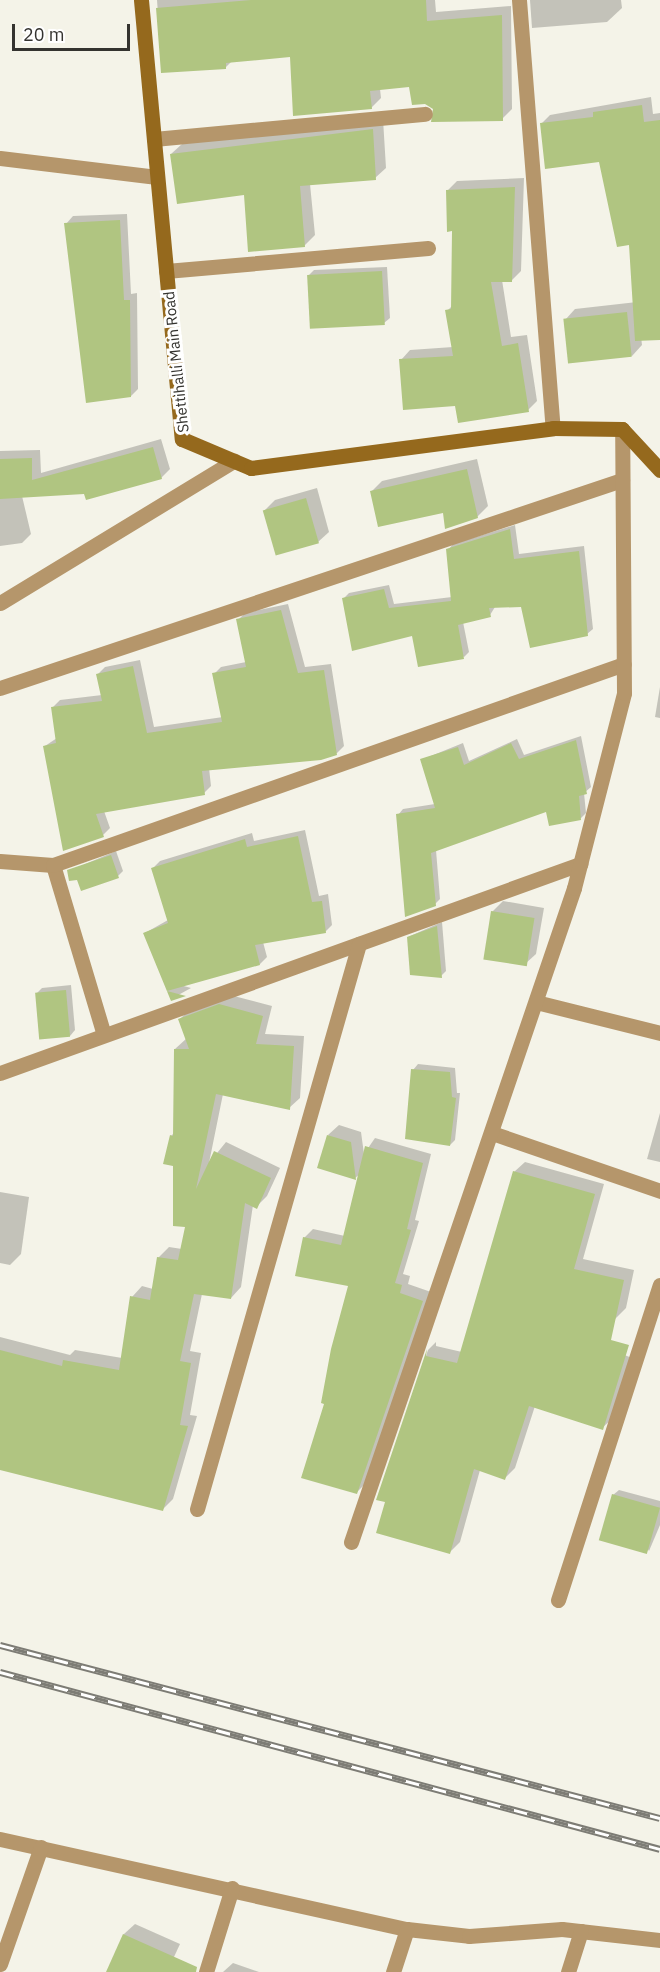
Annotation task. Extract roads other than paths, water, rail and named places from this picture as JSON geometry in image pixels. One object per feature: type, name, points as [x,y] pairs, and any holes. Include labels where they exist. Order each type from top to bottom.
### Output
[{"type":"street","name":"Shettihalli Main Road","points":[[144,0],[157,177],[182,439],[251,468],[553,428],[622,429]]},
{"type":"street","points":[[519,0],[553,428]]},
{"type":"street","points":[[154,138],[424,114]]},
{"type":"street","points":[[0,158],[157,177]]},
{"type":"street","points":[[166,271],[428,248]]},
{"type":"street","points":[[622,429],[658,464]]},
{"type":"street","points":[[351,1542],[536,1002],[580,864],[624,693],[622,429]]},
{"type":"street","points":[[0,603],[234,460]]},
{"type":"street","points":[[0,688],[622,480]]},
{"type":"street","points":[[0,861],[53,865],[624,664]]},
{"type":"street","points":[[0,1073],[580,864]]},
{"type":"street","points":[[53,865],[104,1035]]},
{"type":"street","points":[[197,1509],[358,944]]},
{"type":"street","points":[[536,1002],[660,1033]]},
{"type":"street","points":[[492,1134],[660,1191]]},
{"type":"street","points":[[558,1600],[660,1285]]},
{"type":"street","points":[[0,1839],[232,1888],[406,1929],[469,1936],[581,1931],[660,1940]]},
{"type":"street","points":[[0,1964],[41,1847]]},
{"type":"street","points":[[206,1972],[232,1888]]},
{"type":"street","points":[[393,1972],[406,1929]]},
{"type":"street","points":[[568,1972],[581,1931]]},
{"type":"railway","points":[[0,1645],[660,1818]]},
{"type":"railway","points":[[0,1672],[660,1849]]}]
